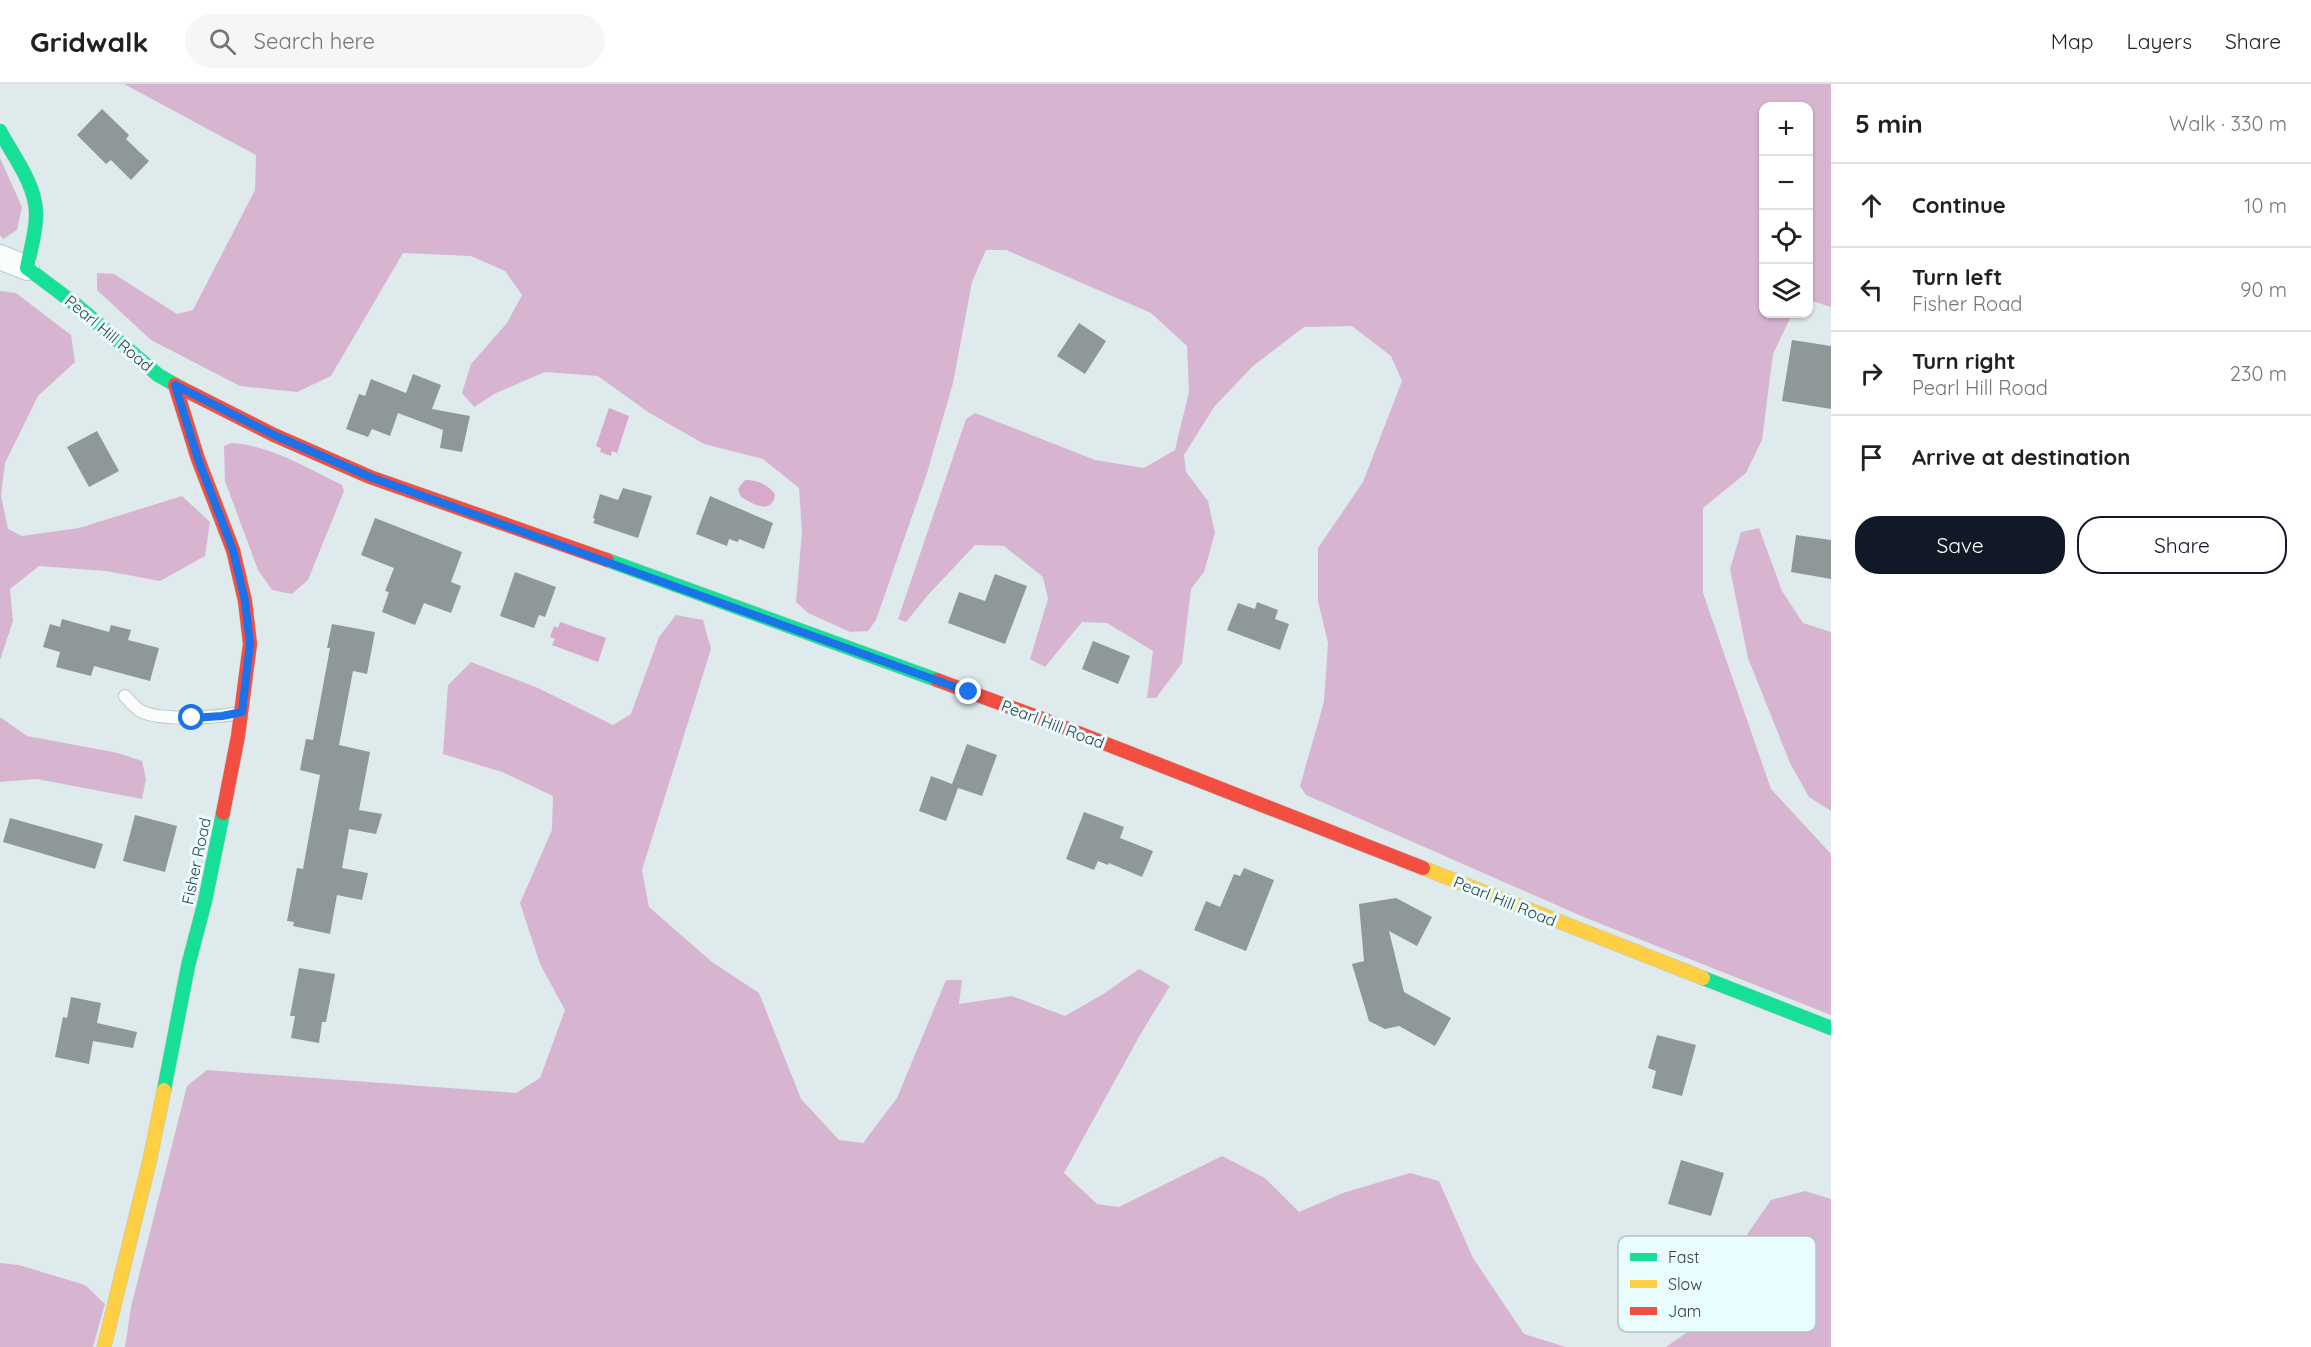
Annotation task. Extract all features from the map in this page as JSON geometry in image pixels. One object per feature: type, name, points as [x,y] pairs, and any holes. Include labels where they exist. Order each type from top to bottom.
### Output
[{"type":"street","points":[[0,131],[26,180],[35,204],[36,220],[27,268]]},
{"type":"street","name":"Pearl Hill Road","points":[[0,257],[27,268],[75,304],[158,375],[274,435],[370,477],[638,571],[1040,718],[1831,1028]]},
{"type":"street","name":"Fisher Road","points":[[104,1347],[152,1149],[188,966],[205,901],[242,712],[250,644],[245,601],[233,550],[198,459],[175,385]]},
{"type":"lane","points":[[125,696],[139,710],[147,713],[192,718],[242,712]]},
{"type":"shaded area","points":[[124,84],[1831,84],[1831,307],[1813,301],[1813,102],[1759,102],[1759,318],[1790,318],[1773,354],[1762,440],[1746,473],[1703,508],[1703,593],[1771,789],[1831,854],[1831,1015],[1586,918],[1306,795],[1300,786],[1324,702],[1328,643],[1318,601],[1318,548],[1363,482],[1402,381],[1391,356],[1352,326],[1304,327],[1253,366],[1214,407],[1184,455],[1186,472],[1208,501],[1215,533],[1204,572],[1191,589],[1182,663],[1156,698],[1147,698],[1153,651],[1107,623],[1082,622],[1045,667],[1030,659],[1048,599],[1043,577],[1004,546],[975,545],[906,622],[898,619],[966,419],[975,413],[1095,460],[1144,468],[1175,450],[1189,392],[1187,346],[1151,313],[1006,250],[986,250],[972,282],[953,383],[927,473],[876,620],[868,631],[850,632],[808,613],[796,602],[802,532],[799,488],[763,459],[704,444],[648,412],[598,376],[545,372],[496,393],[474,407],[462,393],[471,364],[507,323],[522,295],[505,271],[471,256],[403,253],[331,376],[297,392],[240,386],[151,340],[97,290],[97,273],[114,274],[177,314],[193,310],[255,190],[256,155]]},
{"type":"shaded area","points":[[0,158],[22,207],[17,230],[3,239],[0,235]]},
{"type":"shaded area","points":[[0,291],[16,293],[71,335],[75,362],[38,396],[5,463],[1,496],[8,529],[22,536],[79,528],[182,496],[210,522],[205,556],[160,581],[106,571],[39,566],[10,589],[13,621],[0,660]]},
{"type":"shaded area","points":[[609,408],[629,416],[617,453],[612,451],[611,456],[600,452],[601,448],[596,446]]},
{"type":"shaded area","points":[[231,443],[274,453],[342,485],[344,491],[308,580],[292,594],[272,590],[258,570],[225,481],[224,446]]},
{"type":"shaded area","points":[[745,480],[758,482],[770,488],[775,495],[770,505],[761,506],[741,497],[738,489]]},
{"type":"shaded area","points":[[1759,528],[1782,591],[1803,623],[1831,632],[1831,811],[1809,797],[1790,763],[1748,658],[1730,569],[1741,532]]},
{"type":"shaded area","points":[[676,615],[703,620],[711,649],[642,870],[649,907],[712,962],[759,993],[801,1099],[839,1140],[863,1143],[897,1098],[946,980],[962,980],[959,1004],[1012,996],[1065,1016],[1105,993],[1139,969],[1170,986],[1140,1035],[1064,1173],[1097,1204],[1119,1207],[1222,1156],[1265,1178],[1299,1212],[1343,1193],[1410,1173],[1439,1181],[1473,1258],[1524,1334],[1566,1347],[125,1347],[131,1307],[187,1086],[207,1070],[516,1093],[540,1078],[565,1010],[540,964],[520,903],[552,830],[553,796],[502,772],[443,754],[448,685],[471,662],[538,688],[613,725],[631,714],[659,637]]},
{"type":"shaded area","points":[[560,622],[606,638],[598,662],[552,645],[555,639],[550,637],[554,626],[558,628]]},
{"type":"shaded area","points":[[0,717],[27,736],[118,753],[142,761],[146,779],[142,799],[37,779],[0,782]]},
{"type":"shaded area","points":[[1805,1191],[1831,1199],[1831,1347],[1666,1347],[1687,1332],[1816,1332],[1816,1236],[1746,1236],[1771,1200]]},
{"type":"shaded area","points":[[0,1263],[19,1265],[85,1285],[105,1304],[93,1347],[0,1347]]},
{"type":"building","points":[[102,109],[129,135],[126,139],[149,161],[131,180],[111,160],[106,164],[77,135]]},
{"type":"building","points":[[1079,323],[1106,341],[1085,374],[1057,356]]},
{"type":"building","points":[[1792,340],[1831,346],[1831,409],[1782,401]]},
{"type":"building","points":[[413,374],[441,385],[432,409],[470,416],[462,452],[440,448],[443,430],[398,413],[390,436],[372,429],[368,437],[346,429],[359,394],[365,396],[371,379],[406,393]]},
{"type":"building","points":[[97,431],[119,471],[89,487],[67,447]]},
{"type":"building","points":[[623,488],[652,496],[638,538],[593,523],[600,494],[618,500]]},
{"type":"building","points":[[710,496],[773,523],[764,549],[739,539],[738,542],[729,539],[727,546],[696,534]]},
{"type":"building","points":[[375,518],[462,552],[451,582],[461,586],[451,613],[424,603],[415,625],[382,612],[389,592],[385,591],[394,568],[361,555]]},
{"type":"building","points":[[1796,535],[1831,540],[1831,579],[1791,572]]},
{"type":"building","points":[[515,572],[556,587],[545,617],[539,615],[534,628],[500,616]]},
{"type":"building","points":[[995,574],[1027,586],[1005,644],[948,623],[959,592],[985,601]]},
{"type":"building","points":[[1257,602],[1278,610],[1275,619],[1289,624],[1280,650],[1227,630],[1238,603],[1255,609]]},
{"type":"building","points":[[62,619],[109,632],[111,625],[131,630],[128,640],[159,648],[150,681],[94,666],[91,676],[56,667],[60,652],[43,647],[50,624],[60,627]]},
{"type":"building","points":[[332,624],[375,632],[367,674],[353,671],[339,745],[370,752],[359,810],[382,814],[376,834],[349,829],[342,868],[368,873],[362,900],[337,895],[330,934],[293,926],[294,922],[287,921],[297,868],[303,869],[320,775],[300,770],[306,739],[313,740],[330,648],[327,648]]},
{"type":"building","points":[[1093,641],[1130,656],[1118,684],[1082,669]]},
{"type":"building","points":[[967,744],[997,755],[982,796],[958,788],[946,821],[919,811],[931,776],[952,784]]},
{"type":"building","points":[[1084,812],[1124,827],[1120,838],[1153,851],[1142,877],[1109,863],[1108,865],[1098,861],[1094,870],[1066,859]]},
{"type":"building","points":[[135,815],[177,826],[165,872],[123,861]]},
{"type":"building","points":[[10,818],[103,844],[95,869],[3,842]]},
{"type":"building","points":[[1244,868],[1274,880],[1246,951],[1194,930],[1206,901],[1220,907],[1234,874],[1240,876]]},
{"type":"building","points":[[1396,898],[1432,917],[1417,946],[1389,931],[1404,992],[1451,1018],[1435,1046],[1399,1026],[1385,1029],[1369,1021],[1352,964],[1364,961],[1359,904]]},
{"type":"building","points":[[299,968],[335,974],[326,1022],[322,1022],[319,1043],[291,1038],[295,1016],[290,1016]]},
{"type":"building","points":[[71,997],[101,1003],[97,1023],[137,1032],[133,1048],[93,1041],[89,1064],[55,1057],[63,1017],[67,1018]]},
{"type":"building","points":[[1657,1035],[1696,1045],[1682,1096],[1652,1088],[1656,1071],[1648,1068]]},
{"type":"building","points":[[1681,1160],[1724,1173],[1711,1216],[1668,1204]]},
{"type":"traffic: fast","points":[[0,131],[28,180],[35,201],[35,226],[27,268],[75,304],[158,375],[181,388]]},
{"type":"traffic: fast","points":[[607,560],[937,680]]},
{"type":"traffic: fast","points":[[164,1090],[188,966],[205,901],[223,813]]},
{"type":"traffic: fast","points":[[1703,978],[1831,1028]]},
{"type":"traffic: slow","points":[[1423,868],[1703,978]]},
{"type":"traffic: slow","points":[[104,1347],[150,1159],[164,1090]]},
{"type":"traffic: jam","points":[[175,385],[198,459],[233,550],[245,601],[250,644],[238,736],[223,813]]},
{"type":"traffic: jam","points":[[181,388],[274,435],[370,477],[607,560]]},
{"type":"traffic: jam","points":[[937,680],[1423,868]]},
{"type":"route","points":[[192,718],[242,712],[250,644],[245,601],[233,550],[198,459],[175,385],[274,435],[370,477],[638,571],[969,692]]}]
